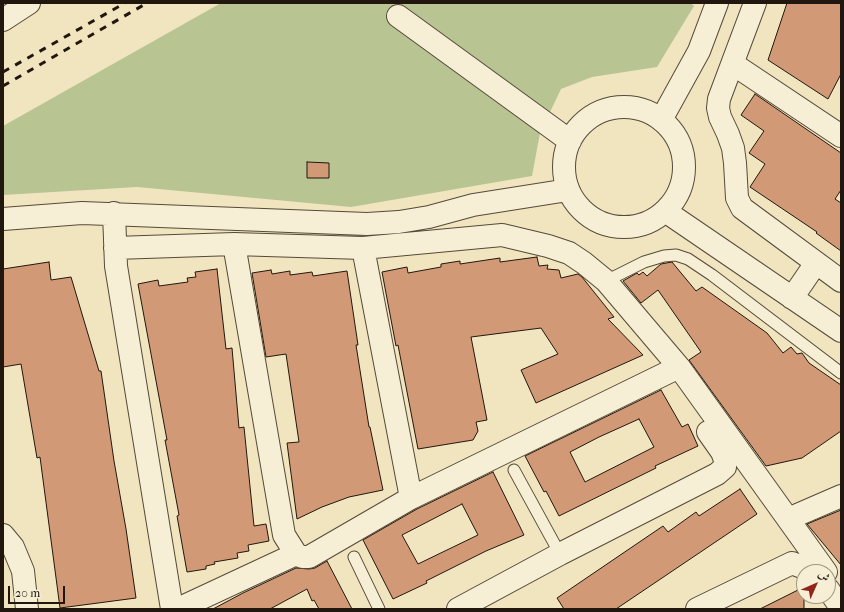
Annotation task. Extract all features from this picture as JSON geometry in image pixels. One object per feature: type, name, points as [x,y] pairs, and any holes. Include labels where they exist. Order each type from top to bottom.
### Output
[{"type":"street","points":[[3,20],[29,3]]},
{"type":"street","points":[[661,120],[699,51],[717,3]]},
{"type":"street","points":[[756,3],[733,64],[720,92],[718,108],[720,117],[733,148],[737,198],[742,208],[841,281]]},
{"type":"street","points":[[398,16],[570,141]]},
{"type":"street","points":[[733,64],[841,136]]},
{"type":"street","points":[[624,107],[637,108],[650,113],[661,120],[676,137],[681,148],[683,159],[684,170],[682,182],[679,192],[673,202],[655,219],[631,227],[611,226],[594,219],[583,211],[574,201],[565,180],[564,165],[566,150],[577,130],[586,120],[598,113],[624,107]]},
{"type":"street","points":[[3,220],[82,213],[114,213],[291,221],[375,223],[399,222],[474,205],[568,190]]},
{"type":"street","points":[[665,211],[841,331]]},
{"type":"street","points":[[114,213],[116,266],[172,609]]},
{"type":"street","points":[[115,248],[234,244],[363,248],[502,235],[548,246],[569,253],[606,281],[788,519],[820,564]]},
{"type":"street","points":[[234,244],[284,535],[296,554],[302,557],[309,557],[411,498],[673,370]]},
{"type":"street","points":[[363,248],[411,498]]},
{"type":"street","points":[[792,298],[816,263]]},
{"type":"street","points":[[458,609],[560,554],[718,474],[725,467],[725,460],[722,452],[673,370]]},
{"type":"street","points":[[788,519],[841,496]]},
{"type":"street","points":[[3,535],[14,547],[23,571],[28,609]]},
{"type":"street","points":[[178,609],[296,554]]},
{"type":"street","points":[[697,609],[792,563],[796,565]]},
{"type":"lane","points":[[606,281],[644,262],[664,256],[676,256],[688,259],[712,275],[841,373]]},
{"type":"lane","points":[[514,470],[560,554]]},
{"type":"lane","points":[[354,557],[379,609]]},
{"type":"green space","points":[[221,3],[691,3],[694,6],[657,67],[592,77],[561,89],[540,133],[532,176],[351,207],[137,187],[3,195],[3,126]]},
{"type":"building","points":[[787,3],[841,3],[841,74],[828,99],[768,60]]},
{"type":"building","points":[[755,94],[841,153],[841,190],[835,199],[841,203],[841,251],[816,233],[817,232],[750,187],[765,164],[749,153],[764,131],[741,115]]},
{"type":"building","points":[[307,162],[329,163],[329,178],[307,178]]},
{"type":"building","points":[[537,257],[539,266],[548,265],[547,269],[559,270],[561,278],[578,274],[582,277],[614,317],[608,319],[643,355],[536,403],[521,370],[558,354],[541,328],[471,337],[487,420],[476,422],[478,431],[473,440],[418,449],[382,272],[407,267],[408,273],[441,267],[441,264],[460,261],[460,264],[500,258],[500,262]]},
{"type":"building","points":[[49,262],[51,280],[71,277],[99,371],[101,371],[136,598],[60,608],[40,457],[37,458],[21,364],[3,367],[3,269]]},
{"type":"building","points":[[672,262],[696,291],[702,287],[767,333],[783,353],[791,347],[797,354],[802,353],[809,363],[841,385],[841,431],[802,458],[766,466],[689,360],[701,352],[658,290],[641,303],[623,281],[637,273],[639,275],[643,272],[647,276],[661,264]]},
{"type":"building","points":[[217,269],[226,349],[232,348],[239,428],[244,427],[254,526],[266,524],[269,541],[248,545],[249,551],[237,553],[238,558],[214,562],[215,564],[206,566],[206,569],[187,572],[177,516],[179,515],[165,440],[167,440],[138,284],[158,280],[159,286],[188,282],[187,278],[196,277],[195,272]]},
{"type":"building","points":[[271,270],[272,274],[290,271],[290,275],[312,272],[313,276],[347,271],[358,345],[356,345],[369,427],[383,490],[349,497],[322,507],[297,519],[287,443],[299,442],[286,354],[266,357],[252,273]]},
{"type":"building","points":[[661,390],[682,427],[688,424],[698,446],[655,466],[656,468],[559,516],[546,491],[544,492],[525,456]],"holes":[[[639,419],[654,447],[585,482],[570,452]]]},
{"type":"building","points":[[493,472],[524,535],[486,551],[426,581],[427,583],[393,599],[363,540],[417,509]],"holes":[[[462,504],[478,535],[418,564],[402,535]]]},
{"type":"building","points":[[740,489],[757,514],[616,609],[564,609],[557,598],[663,526],[668,532],[696,512],[699,516]]},
{"type":"building","points":[[841,510],[841,565],[807,524]]},
{"type":"building","points":[[327,561],[352,609],[319,609],[314,600],[312,601],[307,589],[270,609],[213,609],[296,568],[315,568]]},
{"type":"building","points":[[796,591],[796,604],[804,604],[804,609],[760,609]]},
{"type":"railway","points":[[3,72],[125,3]]},
{"type":"railway","points":[[3,86],[147,3]]}]
